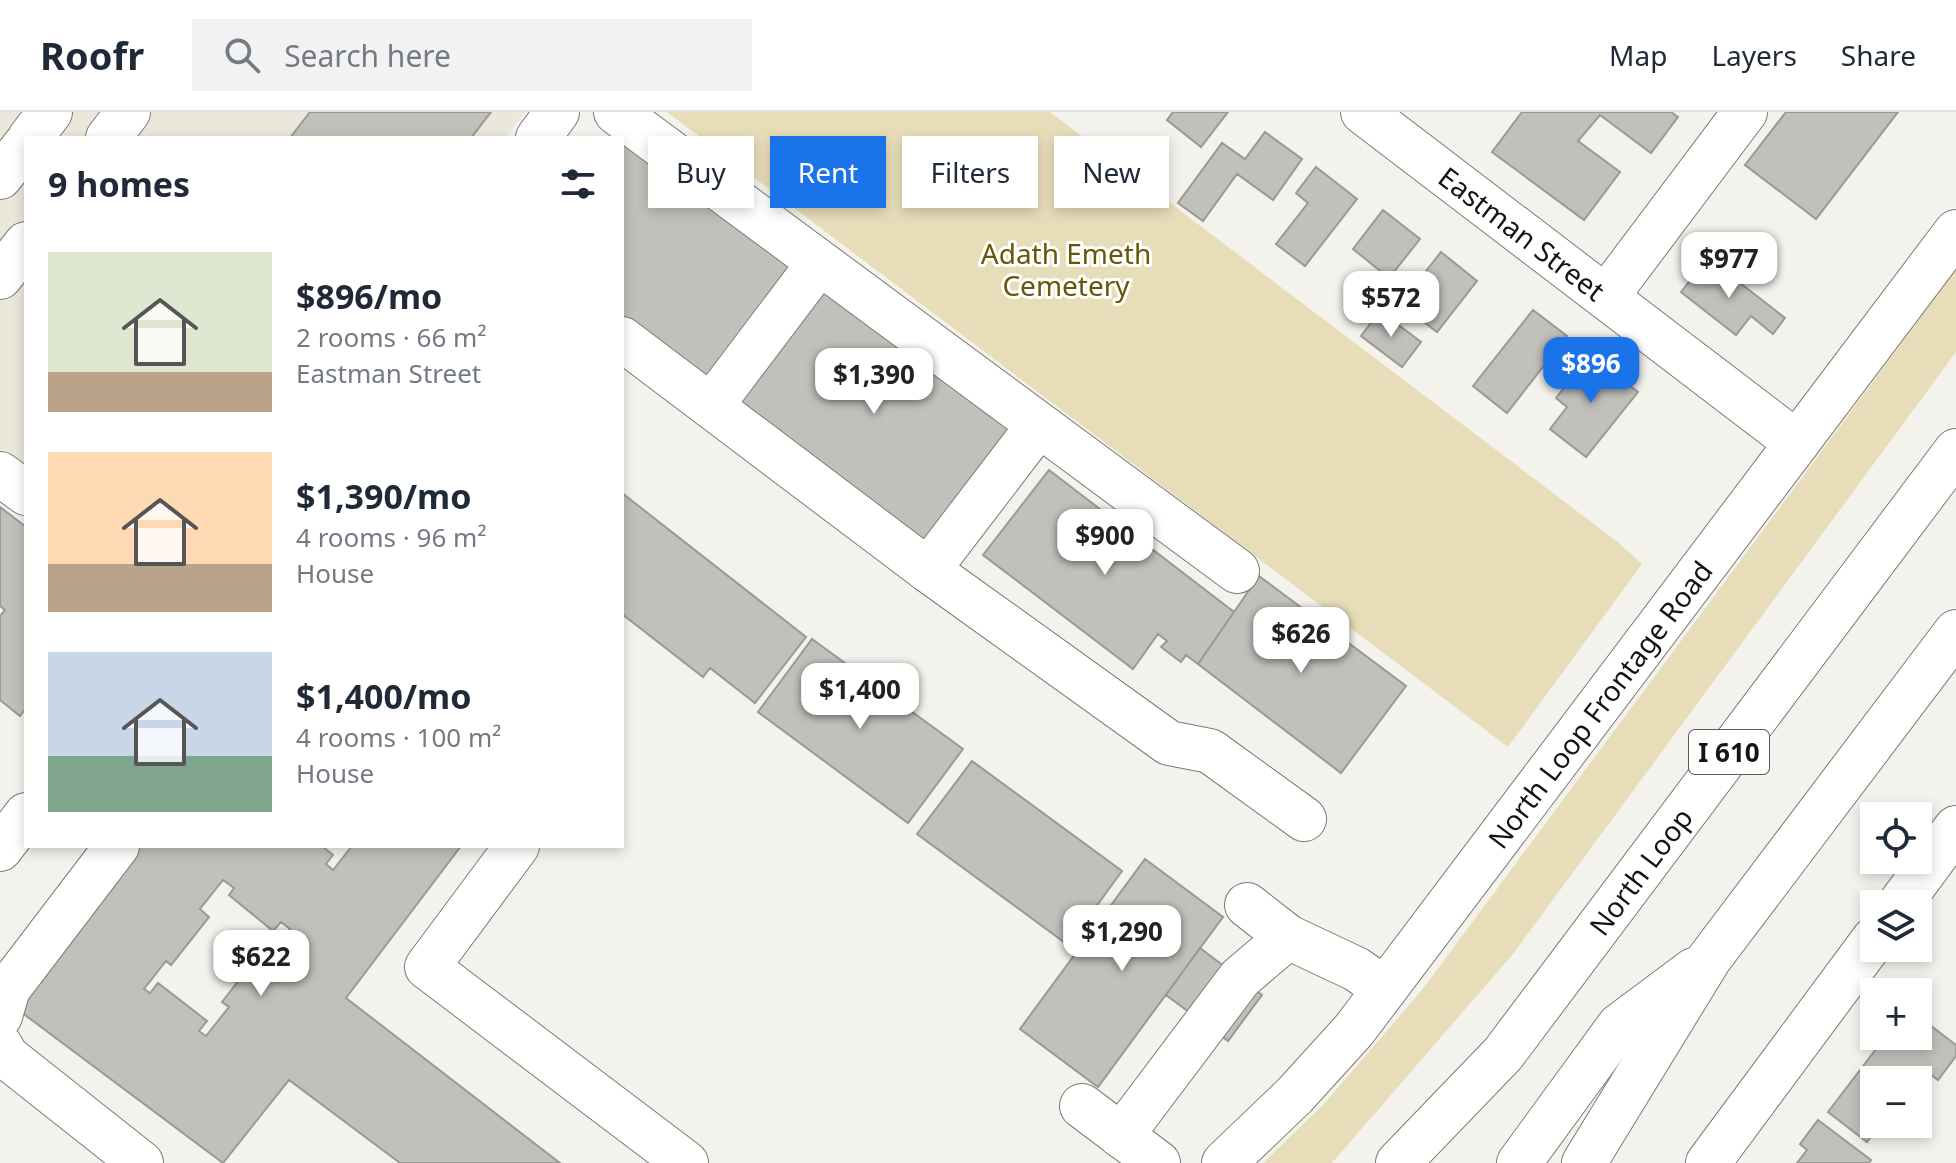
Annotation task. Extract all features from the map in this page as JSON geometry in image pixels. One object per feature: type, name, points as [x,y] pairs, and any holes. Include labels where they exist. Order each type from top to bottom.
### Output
[{"type":"main road","points":[[32,136],[50,112]]},
{"type":"main road","points":[[110,136],[128,112]]},
{"type":"main road","points":[[539,136],[557,112]]},
{"type":"main road","points":[[596,136],[615,112],[1237,571]]},
{"type":"main road","name":"Eastman Street","points":[[1363,112],[1797,443]]},
{"type":"main road","points":[[1606,297],[1745,112]]},
{"type":"main road","points":[[0,177],[24,147]]},
{"type":"main road","name":"North Loop Frontage Road","points":[[1224,1163],[1295,1095],[1354,1030],[1956,232]]},
{"type":"main road","points":[[0,277],[24,247]]},
{"type":"main road","points":[[711,406],[819,263]]},
{"type":"main road","points":[[624,341],[928,570],[1169,743],[1210,751],[1304,819]]},
{"type":"main road","points":[[928,570],[1038,426]]},
{"type":"main road","name":"North Loop","points":[[1398,1163],[1503,1054],[1956,451]]},
{"type":"main road","points":[[0,474],[24,492]]},
{"type":"main road","points":[[1584,1163],[1709,959],[1956,632]]},
{"type":"main road","points":[[0,849],[24,818]]},
{"type":"main road","points":[[1910,890],[1956,828]]},
{"type":"main road","points":[[0,1016],[8,989],[115,848]]},
{"type":"main road","points":[[516,848],[427,967],[686,1163]]},
{"type":"main road","points":[[1247,905],[1288,937],[1356,969],[1385,989]]},
{"type":"main road","points":[[1121,1136],[1240,978],[1288,937]]},
{"type":"main road","points":[[1708,1163],[1860,958]]},
{"type":"main road","points":[[1519,1163],[1619,1026],[1709,959]]},
{"type":"main road","points":[[0,1045],[7,1057],[141,1163]]},
{"type":"main road","points":[[1437,1163],[1503,1054]]},
{"type":"main road","points":[[1082,1106],[1158,1163]]},
{"type":"shaded area","points":[[0,112],[525,112],[507,136],[24,136],[24,485],[0,467]]},
{"type":"green space","name":"Adath Emeth Cemetery","points":[[667,112],[1050,112],[1082,136],[1054,136],[1054,208],[1169,208],[1169,202],[1619,543],[1642,564],[1508,747],[794,208],[886,208],[886,136],[770,136],[770,190],[754,178],[754,136],[699,136]]},
{"type":"green space","points":[[1956,270],[1956,352],[1513,954],[1332,1163],[1263,1163],[1323,1105],[1422,990]]},
{"type":"building","points":[[310,112],[491,112],[473,136],[292,136]]},
{"type":"building","points":[[1173,112],[1228,112],[1201,147],[1167,120]]},
{"type":"building","points":[[1522,112],[1671,112],[1678,117],[1651,153],[1600,115],[1578,141],[1620,172],[1584,220],[1492,152]]},
{"type":"building","points":[[1786,112],[1898,112],[1816,219],[1745,165]]},
{"type":"building","points":[[618,125],[648,147],[648,208],[729,208],[799,260],[704,387],[624,327],[624,136],[610,136]]},
{"type":"building","points":[[1265,132],[1302,159],[1273,200],[1237,174],[1203,221],[1178,203],[1222,143],[1245,159]]},
{"type":"building","points":[[1316,167],[1357,199],[1305,266],[1276,244],[1308,203],[1296,193]]},
{"type":"building","points":[[1383,210],[1420,239],[1389,278],[1353,249]]},
{"type":"building","points":[[1441,252],[1477,281],[1437,332],[1400,304]]},
{"type":"building","points":[[1708,258],[1785,318],[1773,334],[1751,316],[1736,335],[1681,292]]},
{"type":"building","points":[[826,281],[1017,425],[922,552],[731,407]]},
{"type":"building","points":[[1533,310],[1567,336],[1507,413],[1473,386]]},
{"type":"building","points":[[1380,311],[1421,342],[1402,367],[1361,336]]},
{"type":"building","points":[[1590,355],[1638,392],[1586,457],[1550,429],[1567,407],[1556,398]]},
{"type":"building","points":[[1049,470],[1234,612],[1198,664],[1186,655],[1181,662],[1161,647],[1167,641],[1158,634],[1133,669],[983,555]]},
{"type":"building","points":[[624,495],[806,637],[755,703],[710,668],[703,677],[624,616]]},
{"type":"building","points":[[0,507],[24,525],[24,711],[20,716],[0,700],[0,616],[5,610],[0,606]]},
{"type":"building","points":[[1259,576],[1406,686],[1341,773],[1198,664]]},
{"type":"building","points":[[812,639],[963,749],[908,823],[758,712]]},
{"type":"building","points":[[972,761],[1122,871],[1068,945],[917,834]]},
{"type":"building","points":[[139,848],[324,848],[333,855],[326,864],[333,870],[350,848],[459,848],[346,998],[560,1163],[400,1163],[289,1080],[223,1163],[17,1009]],"holes":[[[223,880],[234,888],[229,895],[273,931],[281,922],[290,929],[267,958],[260,953],[222,1002],[229,1007],[206,1036],[199,1031],[207,1021],[158,983],[150,993],[144,989],[166,961],[171,965],[209,917],[200,909]]]},
{"type":"building","points":[[1145,859],[1223,917],[1098,1087],[1020,1029]]},
{"type":"building","points":[[1200,948],[1262,995],[1228,1041],[1166,995]]},
{"type":"building","points":[[1932,1027],[1956,1045],[1956,1056],[1938,1080],[1932,1076],[1932,1066],[1863,1066],[1875,1050],[1932,1050]]},
{"type":"building","points":[[1860,1070],[1860,1137],[1828,1112]]},
{"type":"building","points":[[1818,1120],[1871,1160],[1869,1163],[1797,1163],[1807,1150],[1800,1144]]}]
